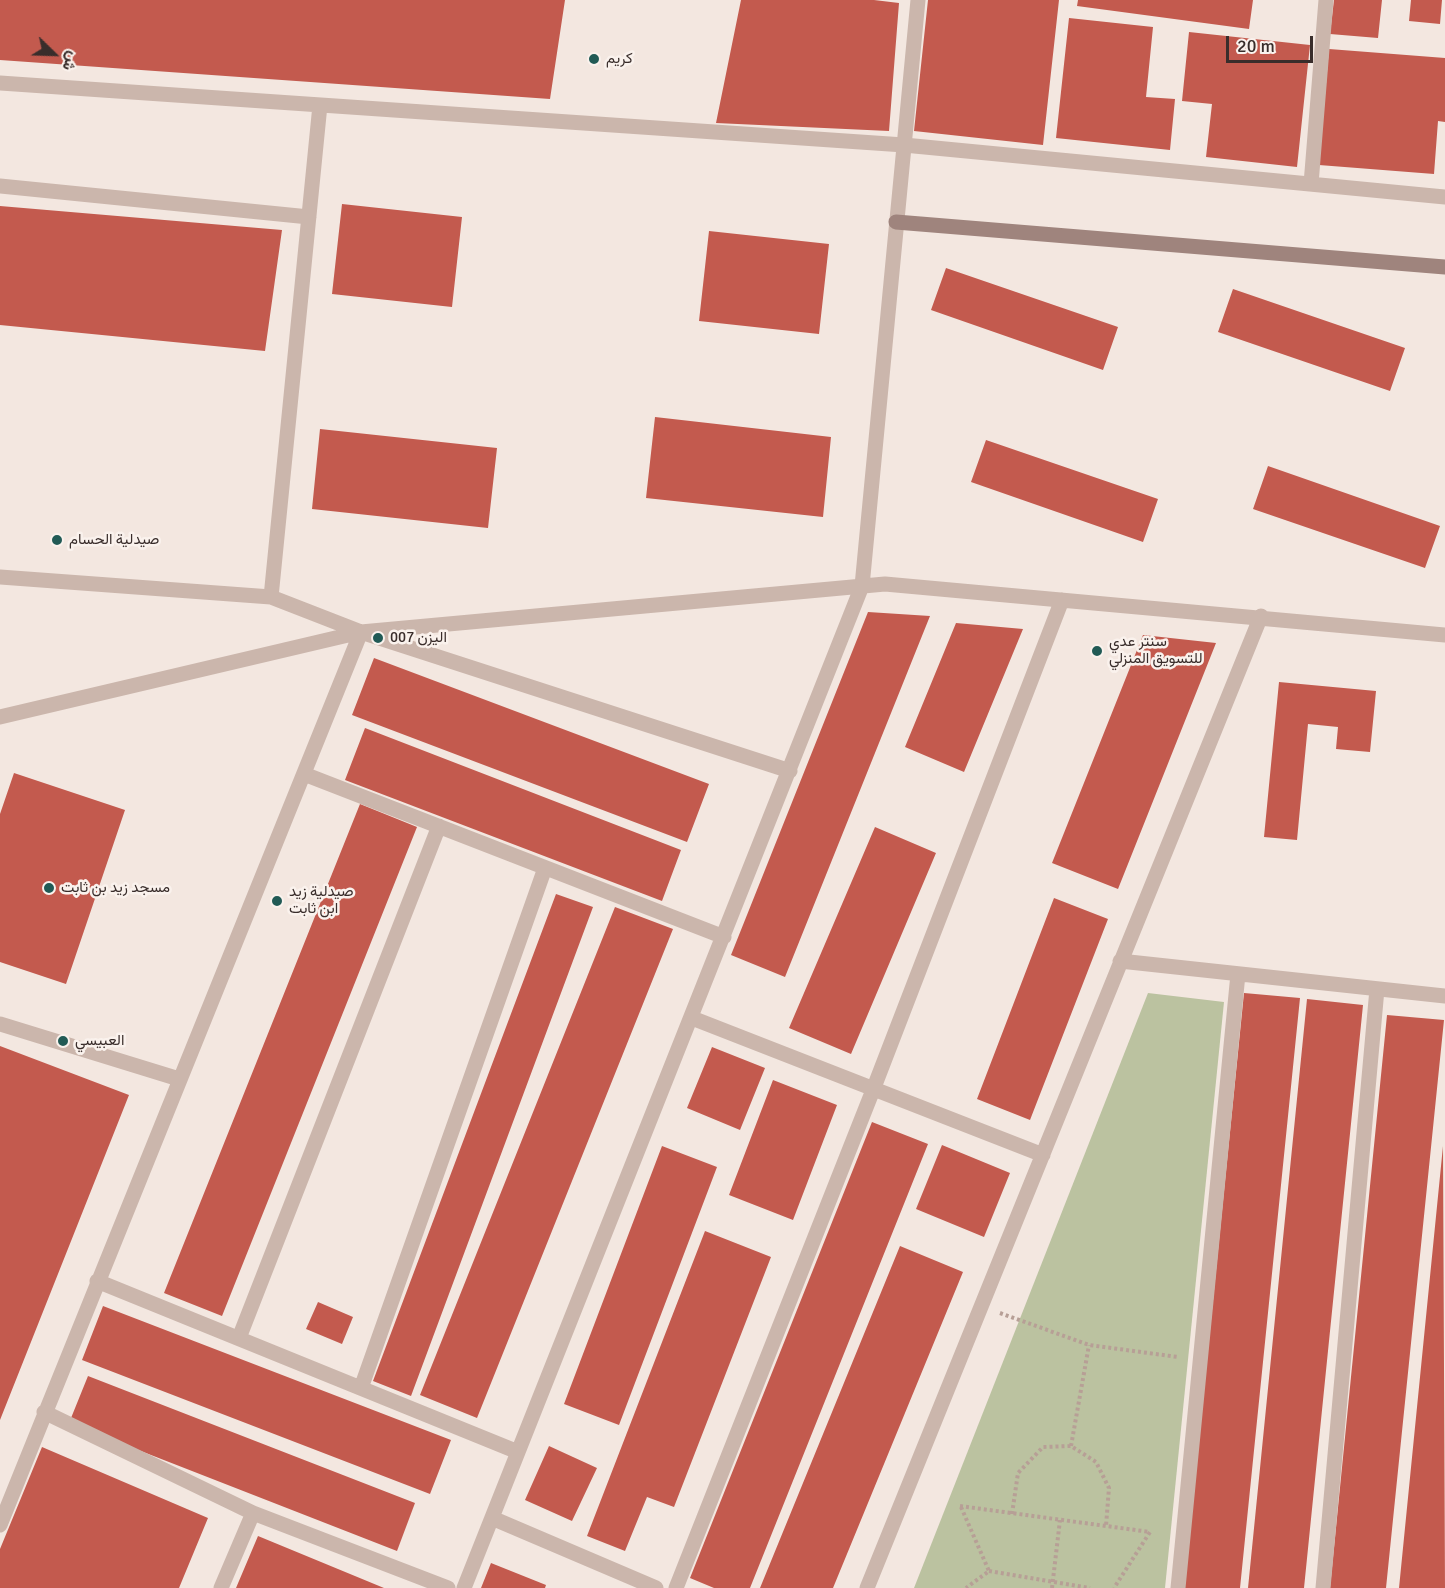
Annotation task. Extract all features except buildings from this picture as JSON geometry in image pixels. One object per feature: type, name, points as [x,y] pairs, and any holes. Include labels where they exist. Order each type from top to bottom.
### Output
[{"type":"main road","points":[[896,222],[1445,267]]},
{"type":"street","points":[[464,1588],[862,586],[918,0]]},
{"type":"street","points":[[1311,184],[1326,0]]},
{"type":"street","points":[[0,83],[904,145],[1445,197]]},
{"type":"street","points":[[271,597],[320,105]]},
{"type":"street","points":[[0,186],[309,217]]},
{"type":"street","points":[[0,577],[271,597],[361,632],[790,771]]},
{"type":"street","points":[[0,717],[361,632],[885,584],[1261,616],[1445,635]]},
{"type":"street","points":[[676,1588],[873,1090],[1062,600]]},
{"type":"street","points":[[867,1588],[1261,616]]},
{"type":"street","points":[[0,1525],[361,632]]},
{"type":"street","points":[[304,774],[724,937]]},
{"type":"street","points":[[239,1338],[439,826]]},
{"type":"street","points":[[362,1388],[545,868]]},
{"type":"street","points":[[1120,961],[1445,996]]},
{"type":"street","points":[[1178,1588],[1238,974]]},
{"type":"street","points":[[1323,1588],[1377,989]]},
{"type":"street","points":[[692,1018],[1043,1155]]},
{"type":"street","points":[[0,1024],[179,1079]]},
{"type":"street","points":[[97,1281],[518,1452]]},
{"type":"street","points":[[44,1412],[253,1513],[448,1588]]},
{"type":"street","points":[[221,1588],[253,1513]]},
{"type":"street","points":[[492,1518],[656,1588]]},
{"type":"path","points":[[981,1306],[1089,1345],[1200,1360]]},
{"type":"path","points":[[1071,1446],[1089,1345]]},
{"type":"path","points":[[1012,1514],[1018,1473],[1043,1447],[1071,1446],[1096,1462],[1109,1488],[1106,1526]]},
{"type":"path","points":[[989,1571],[960,1506],[1150,1532],[1114,1588]]},
{"type":"path","points":[[1052,1588],[1060,1520]]},
{"type":"path","points":[[966,1588],[989,1571],[1090,1588]]},
{"type":"green space","points":[[1148,993],[1224,1002],[1165,1588],[914,1588]]},
{"type":"place","name":"كريم","points":[[594,59]]},
{"type":"place","name":"صيدلية الحسام","points":[[57,540]]},
{"type":"place","name":"اليزن 007","points":[[378,638]]},
{"type":"place","name":"سنتر عدي للتسويق المنزلي","points":[[1097,651]]},
{"type":"place","name":"مسجد زيد بن ثابت","points":[[49,888]]},
{"type":"place","name":"صيدلية زيد ابن ثابت","points":[[277,901]]},
{"type":"place","name":"العبيسي","points":[[63,1041]]}]
